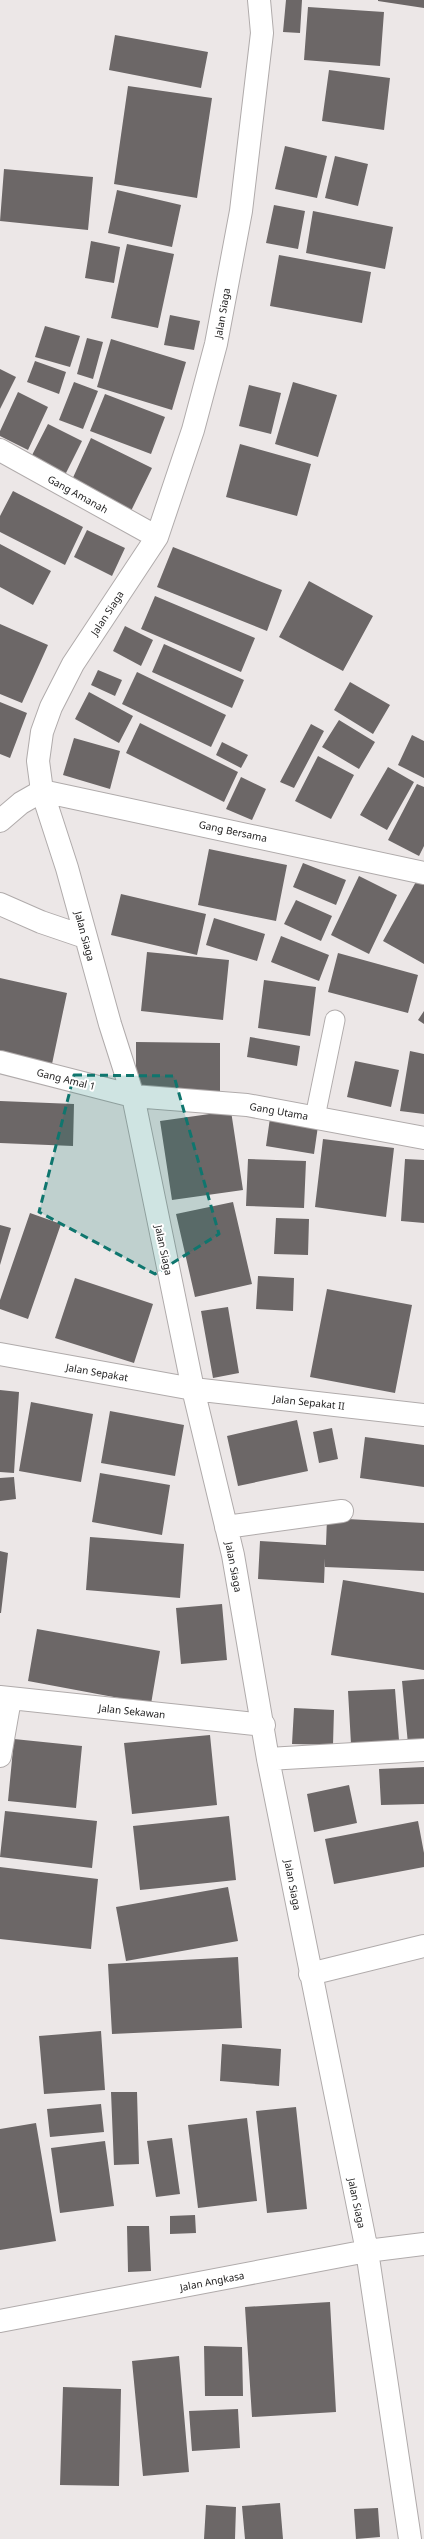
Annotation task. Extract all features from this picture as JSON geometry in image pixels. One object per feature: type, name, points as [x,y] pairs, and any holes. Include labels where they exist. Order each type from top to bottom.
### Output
[{"type":"street","name":"Jalan Siaga","points":[[259,0],[262,33],[241,211],[216,344],[193,430],[157,537],[73,664],[51,707],[42,732],[38,761],[42,791],[67,868],[85,936],[133,1096],[193,1389],[226,1527],[264,1725],[268,1759],[310,1974],[367,2251],[410,2539]]},
{"type":"street","name":"Gang Amanah","points":[[0,450],[157,537]]},
{"type":"street","points":[[0,821],[21,803],[42,791]]},
{"type":"street","name":"Gang Bersama","points":[[42,791],[424,872]]},
{"type":"street","points":[[0,904],[41,922],[85,936]]},
{"type":"street","name":"Gang Amal 1","points":[[0,1062],[133,1096]]},
{"type":"street","name":"Gang Utama","points":[[133,1096],[247,1105],[424,1138]]},
{"type":"street","name":"Jalan Sepakat","points":[[0,1354],[193,1389]]},
{"type":"street","name":"Jalan Sepakat II","points":[[193,1389],[424,1415]]},
{"type":"street","points":[[226,1527],[342,1511]]},
{"type":"street","points":[[0,1756],[5,1698]]},
{"type":"street","name":"Jalan Sekawan","points":[[5,1698],[264,1725]]},
{"type":"street","points":[[268,1759],[424,1750]]},
{"type":"street","points":[[310,1974],[424,1946]]},
{"type":"street","name":"Jalan Angkasa","points":[[0,2321],[367,2251],[424,2244]]},
{"type":"lane","points":[[315,1117],[335,1020]]},
{"type":"highlighted area","points":[[74,1075],[174,1076],[219,1234],[155,1274],[39,1212]]},
{"type":"building","points":[[286,0],[302,0],[300,33],[283,32]]},
{"type":"building","points":[[424,0],[424,8],[378,1]]},
{"type":"building","points":[[308,7],[384,12],[380,66],[304,60]]},
{"type":"building","points":[[115,35],[208,52],[201,88],[109,70]]},
{"type":"building","points":[[329,70],[390,78],[384,130],[322,121]]},
{"type":"building","points":[[128,86],[212,98],[197,198],[114,184]]},
{"type":"building","points":[[285,146],[327,156],[317,198],[275,189]]},
{"type":"building","points":[[335,156],[368,164],[358,206],[325,198]]},
{"type":"building","points":[[4,169],[93,177],[88,230],[0,221]]},
{"type":"building","points":[[117,190],[181,205],[172,247],[108,233]]},
{"type":"building","points":[[274,205],[305,211],[298,249],[266,243]]},
{"type":"building","points":[[313,211],[393,227],[385,269],[306,253]]},
{"type":"building","points":[[91,241],[120,247],[114,283],[85,278]]},
{"type":"building","points":[[127,244],[174,254],[158,328],[111,318]]},
{"type":"building","points":[[279,255],[371,272],[362,323],[270,306]]},
{"type":"building","points":[[170,315],[200,321],[194,350],[164,345]]},
{"type":"building","points":[[45,326],[80,336],[70,367],[35,357]]},
{"type":"building","points":[[87,338],[103,342],[93,379],[77,374]]},
{"type":"building","points":[[111,339],[186,362],[172,410],[97,387]]},
{"type":"building","points":[[35,361],[66,372],[59,394],[27,382]]},
{"type":"building","points":[[0,369],[16,377],[0,409]]},
{"type":"building","points":[[74,382],[98,391],[83,429],[59,420]]},
{"type":"building","points":[[293,382],[337,395],[318,457],[275,444]]},
{"type":"building","points":[[249,385],[281,393],[271,434],[239,426]]},
{"type":"building","points":[[18,392],[48,407],[28,450],[0,436],[0,431]]},
{"type":"building","points":[[105,394],[165,417],[151,454],[90,431]]},
{"type":"building","points":[[48,424],[82,441],[62,481],[28,463]]},
{"type":"building","points":[[91,438],[152,468],[131,511],[71,482]]},
{"type":"building","points":[[240,444],[311,464],[297,516],[226,497]]},
{"type":"building","points":[[13,491],[83,527],[65,565],[0,532],[0,516]]},
{"type":"building","points":[[87,530],[125,548],[112,576],[74,557]]},
{"type":"building","points":[[0,544],[51,571],[33,605],[0,587]]},
{"type":"building","points":[[173,547],[282,590],[267,631],[157,587]]},
{"type":"building","points":[[309,581],[373,616],[343,671],[279,637]]},
{"type":"building","points":[[155,596],[255,638],[241,672],[141,629]]},
{"type":"building","points":[[0,624],[48,645],[22,703],[0,694]]},
{"type":"building","points":[[125,626],[153,640],[141,666],[113,651]]},
{"type":"building","points":[[164,644],[244,680],[232,708],[152,672]]},
{"type":"building","points":[[98,670],[122,680],[115,696],[91,685]]},
{"type":"building","points":[[137,672],[226,715],[211,747],[122,704]]},
{"type":"building","points":[[350,682],[390,705],[373,734],[334,710]]},
{"type":"building","points":[[89,692],[133,716],[119,743],[75,719]]},
{"type":"building","points":[[0,702],[27,713],[10,758],[0,754]]},
{"type":"building","points":[[339,720],[375,742],[359,769],[322,747]]},
{"type":"building","points":[[140,723],[238,772],[224,802],[126,753]]},
{"type":"building","points":[[311,724],[324,731],[294,788],[280,782]]},
{"type":"building","points":[[412,735],[424,741],[424,778],[398,765]]},
{"type":"building","points":[[74,738],[120,751],[110,789],[63,775]]},
{"type":"building","points":[[222,742],[248,755],[241,768],[216,755]]},
{"type":"building","points":[[318,756],[354,775],[331,819],[295,801]]},
{"type":"building","points":[[388,767],[414,782],[387,830],[360,815]]},
{"type":"building","points":[[241,777],[266,789],[252,820],[226,809]]},
{"type":"building","points":[[417,784],[424,787],[424,846],[419,856],[388,840]]},
{"type":"building","points":[[209,849],[287,865],[276,921],[198,905]]},
{"type":"building","points":[[303,863],[346,880],[336,905],[293,887]]},
{"type":"building","points":[[359,876],[397,895],[369,954],[331,935]]},
{"type":"building","points":[[417,880],[424,884],[424,964],[383,941]]},
{"type":"building","points":[[121,894],[206,914],[197,955],[111,935]]},
{"type":"building","points":[[296,900],[332,916],[321,941],[284,924]]},
{"type":"building","points":[[214,918],[265,934],[257,961],[206,945]]},
{"type":"building","points":[[281,936],[329,955],[319,981],[271,962]]},
{"type":"building","points":[[147,952],[229,960],[223,1020],[141,1011]]},
{"type":"building","points":[[338,953],[418,975],[408,1013],[328,992]]},
{"type":"building","points":[[0,978],[67,993],[52,1064],[0,1052]]},
{"type":"building","points":[[264,980],[316,987],[310,1036],[258,1028]]},
{"type":"building","points":[[424,1011],[424,1024],[418,1020]]},
{"type":"building","points":[[250,1037],[300,1046],[297,1066],[247,1057]]},
{"type":"building","points":[[136,1042],[220,1043],[220,1091],[136,1091]]},
{"type":"building","points":[[410,1051],[424,1054],[424,1114],[400,1111]]},
{"type":"building","points":[[355,1061],[399,1070],[391,1107],[347,1097]]},
{"type":"building","points":[[0,1101],[74,1104],[73,1146],[0,1143]]},
{"type":"building","points":[[231,1111],[243,1190],[172,1200],[160,1121]]},
{"type":"building","points":[[270,1118],[318,1126],[314,1154],[266,1146]]},
{"type":"building","points":[[323,1139],[394,1148],[386,1217],[315,1207]]},
{"type":"building","points":[[248,1159],[306,1161],[304,1208],[246,1206]]},
{"type":"building","points":[[405,1159],[424,1160],[424,1223],[401,1221]]},
{"type":"building","points":[[233,1202],[252,1284],[195,1297],[176,1214]]},
{"type":"building","points":[[30,1213],[61,1224],[28,1319],[0,1309],[0,1300]]},
{"type":"building","points":[[276,1218],[309,1219],[308,1255],[274,1254]]},
{"type":"building","points":[[0,1225],[11,1228],[0,1265]]},
{"type":"building","points":[[258,1276],[294,1278],[293,1311],[256,1309]]},
{"type":"building","points":[[75,1278],[153,1304],[134,1363],[55,1338]]},
{"type":"building","points":[[327,1289],[412,1305],[395,1393],[310,1377]]},
{"type":"building","points":[[228,1307],[239,1373],[213,1378],[201,1311]]},
{"type":"building","points":[[0,1390],[19,1392],[14,1473],[0,1472]]},
{"type":"building","points":[[31,1402],[93,1414],[81,1482],[19,1471]]},
{"type":"building","points":[[110,1411],[184,1425],[175,1476],[101,1463]]},
{"type":"building","points":[[297,1420],[308,1471],[238,1486],[227,1436]]},
{"type":"building","points":[[332,1428],[338,1459],[319,1463],[313,1432]]},
{"type":"building","points":[[365,1437],[424,1445],[424,1487],[360,1478]]},
{"type":"building","points":[[100,1473],[170,1485],[162,1535],[92,1522]]},
{"type":"building","points":[[14,1477],[16,1499],[0,1501],[0,1478]]},
{"type":"building","points":[[327,1518],[424,1523],[424,1571],[325,1567],[325,1558],[324,1583],[258,1579],[260,1541],[326,1545]]},
{"type":"building","points":[[90,1537],[184,1544],[180,1598],[86,1590]]},
{"type":"building","points":[[0,1551],[8,1553],[1,1613],[0,1613]]},
{"type":"building","points":[[343,1580],[424,1593],[424,1670],[331,1655]]},
{"type":"building","points":[[222,1604],[227,1660],[181,1664],[176,1608]]},
{"type":"building","points":[[37,1629],[160,1651],[151,1704],[28,1681]]},
{"type":"building","points":[[424,1679],[424,1742],[408,1744],[402,1681]]},
{"type":"building","points":[[395,1689],[399,1740],[351,1744],[348,1691]]},
{"type":"building","points":[[294,1708],[334,1710],[333,1745],[292,1744]]},
{"type":"building","points":[[210,1735],[217,1805],[132,1814],[124,1743]]},
{"type":"building","points":[[14,1739],[82,1746],[76,1808],[8,1801]]},
{"type":"building","points":[[424,1767],[424,1804],[381,1805],[379,1769]]},
{"type":"building","points":[[349,1785],[357,1823],[314,1832],[307,1794]]},
{"type":"building","points":[[5,1811],[97,1821],[92,1868],[0,1857]]},
{"type":"building","points":[[229,1816],[236,1880],[140,1890],[133,1826]]},
{"type":"building","points":[[418,1821],[424,1853],[424,1867],[334,1884],[325,1839]]},
{"type":"building","points":[[0,1867],[98,1879],[91,1949],[0,1939]]},
{"type":"building","points":[[228,1887],[238,1941],[126,1961],[116,1907]]},
{"type":"building","points":[[238,1957],[242,2028],[112,2034],[108,1964]]},
{"type":"building","points":[[101,2031],[105,2090],[44,2094],[39,2036]]},
{"type":"building","points":[[222,2044],[281,2049],[279,2086],[220,2081]]},
{"type":"building","points":[[111,2092],[137,2092],[139,2164],[114,2165]]},
{"type":"building","points":[[101,2104],[104,2132],[50,2137],[47,2109]]},
{"type":"building","points":[[296,2107],[307,2209],[267,2213],[256,2111]]},
{"type":"building","points":[[247,2118],[257,2201],[198,2208],[188,2125]]},
{"type":"building","points":[[36,2123],[56,2241],[0,2250],[0,2129]]},
{"type":"building","points":[[172,2138],[180,2194],[156,2197],[147,2141]]},
{"type":"building","points":[[105,2141],[114,2206],[60,2213],[51,2148]]},
{"type":"building","points":[[195,2215],[196,2233],[170,2234],[170,2216]]},
{"type":"building","points":[[127,2226],[149,2226],[151,2271],[128,2272]]},
{"type":"building","points":[[330,2302],[336,2412],[252,2417],[245,2307]]},
{"type":"building","points":[[204,2346],[242,2347],[243,2396],[205,2396]]},
{"type":"building","points":[[179,2356],[189,2472],[143,2476],[132,2361]]},
{"type":"building","points":[[63,2387],[121,2389],[119,2486],[60,2485]]},
{"type":"building","points":[[238,2409],[240,2448],[192,2451],[189,2411]]},
{"type":"building","points":[[280,2503],[283,2539],[245,2539],[242,2506]]},
{"type":"building","points":[[206,2505],[236,2507],[235,2539],[204,2539]]},
{"type":"building","points":[[378,2508],[380,2537],[356,2539],[354,2509]]}]
